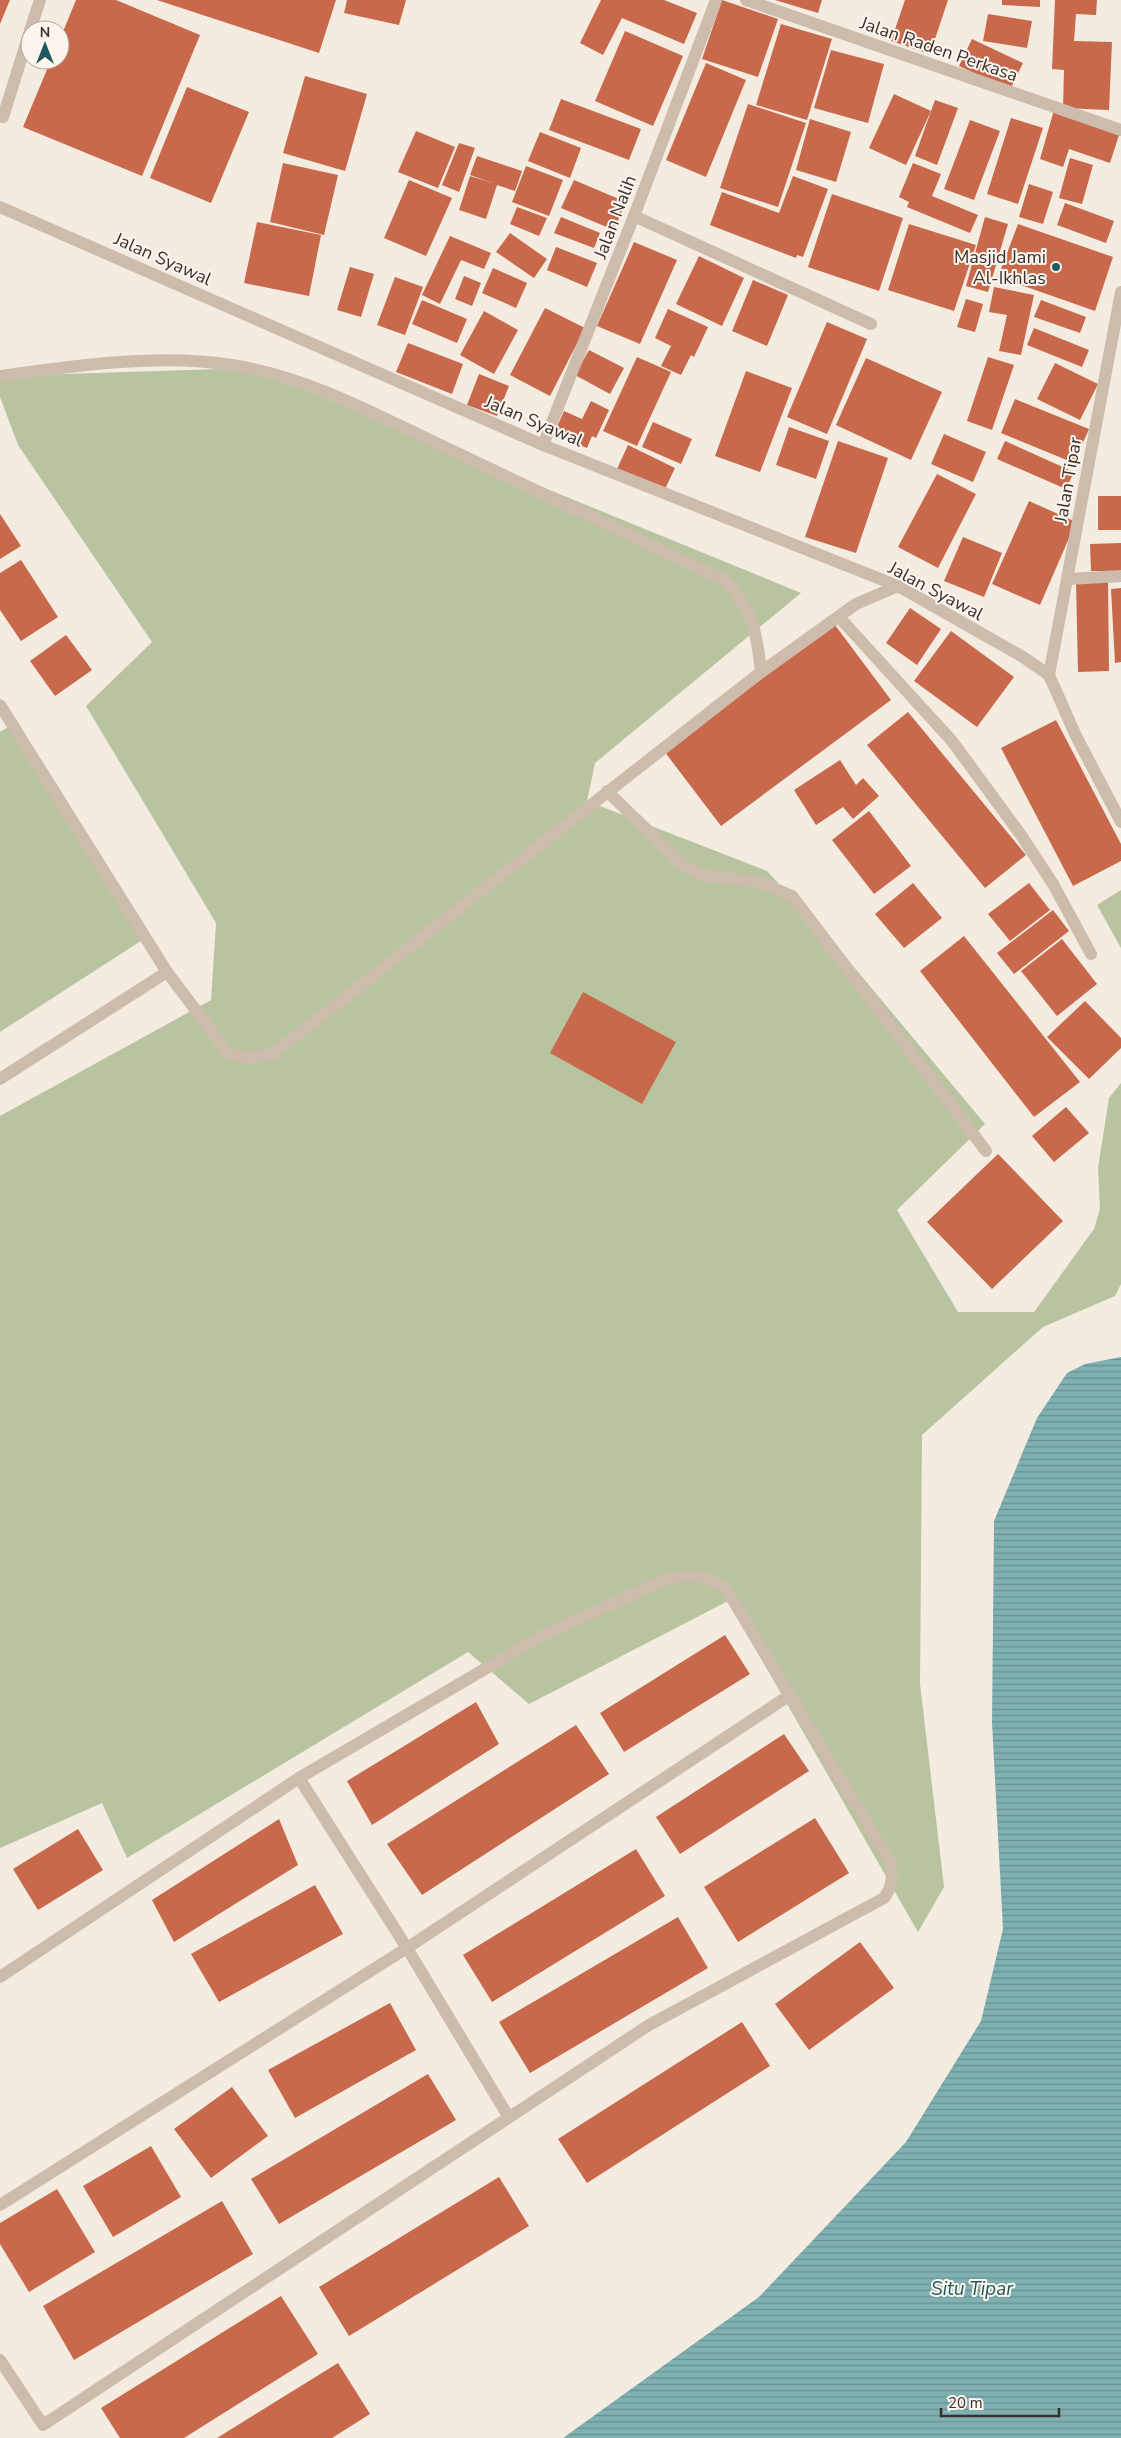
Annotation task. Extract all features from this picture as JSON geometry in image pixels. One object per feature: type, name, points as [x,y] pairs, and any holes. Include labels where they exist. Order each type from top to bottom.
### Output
[{"type":"street","points":[[34,20],[40,0]]},
{"type":"street","name":"Jalan Nalih","points":[[543,445],[634,216],[716,0]]},
{"type":"street","name":"Jalan Raden Perkasa","points":[[746,0],[1121,130]]},
{"type":"street","points":[[3,117],[20,63]]},
{"type":"street","name":"Jalan Syawal","points":[[0,207],[543,445],[898,586],[994,643],[1023,657],[1049,675]]},
{"type":"street","points":[[634,216],[871,324]]},
{"type":"street","name":"Jalan Tipar","points":[[1049,675],[1120,300]]},
{"type":"street","points":[[0,376],[127,362],[194,361],[231,364],[279,375],[345,400],[724,580],[737,593],[748,610],[758,643],[761,672]]},
{"type":"street","points":[[1068,578],[1121,576]]},
{"type":"street","points":[[0,705],[167,972],[230,1054],[251,1058],[273,1054],[761,672],[856,604],[898,586]]},
{"type":"street","points":[[839,617],[912,696],[957,749],[1027,843],[1053,884],[1091,954]]},
{"type":"street","points":[[1049,675],[1076,736],[1121,822]]},
{"type":"street","points":[[607,791],[683,865],[700,875],[759,882],[792,896],[986,1151]]},
{"type":"street","points":[[0,1079],[167,972]]},
{"type":"street","points":[[0,1977],[299,1778],[541,1636],[668,1578],[682,1575],[695,1575],[710,1579],[721,1585],[728,1592],[891,1864],[893,1876],[890,1890],[884,1898],[649,2025],[508,2116],[42,2426],[0,2360]]},
{"type":"street","points":[[0,2205],[407,1948],[790,1695]]},
{"type":"street","points":[[299,1778],[407,1948],[508,2116]]},
{"type":"green space","points":[[252,368],[801,593],[595,763],[587,801],[767,871],[843,954],[985,1124],[897,1210],[958,1312],[1034,1312],[1094,1229],[1100,1209],[1098,1168],[1109,1098],[1121,1083],[1121,1284],[1115,1296],[1043,1327],[922,1435],[920,1684],[944,1887],[918,1932],[728,1601],[529,1704],[468,1652],[127,1858],[102,1803],[0,1848],[0,1116],[211,1000],[216,923],[86,706],[152,642],[18,445],[0,397],[0,376]]},
{"type":"green space","points":[[10,726],[147,937],[0,1032],[0,732]]},
{"type":"green space","points":[[1121,890],[1121,948],[1097,905]]},
{"type":"water","name":"Situ Tipar","points":[[1121,1357],[1121,2438],[563,2438],[759,2297],[906,2142],[981,2021],[1003,1929],[992,1723],[994,1521],[1037,1418],[1067,1373],[1085,1364]]},
{"type":"building","points":[[0,0],[10,0],[0,24]]},
{"type":"building","points":[[76,0],[116,0],[200,35],[142,176],[23,127],[47,70],[70,70],[70,20],[68,20]]},
{"type":"building","points":[[157,0],[336,0],[319,53]]},
{"type":"building","points":[[347,0],[406,0],[399,25],[344,13]]},
{"type":"building","points":[[601,0],[664,0],[697,13],[684,44],[622,18],[603,55],[580,43]]},
{"type":"building","points":[[722,0],[778,19],[758,77],[702,59]]},
{"type":"building","points":[[775,0],[822,0],[818,13]]},
{"type":"building","points":[[905,0],[948,0],[930,54],[891,41]]},
{"type":"building","points":[[1002,0],[1040,0],[1040,7],[1002,5]]},
{"type":"building","points":[[1055,0],[1097,0],[1096,15],[1076,14],[1074,41],[1112,42],[1109,110],[1063,108],[1064,70],[1052,69]]},
{"type":"building","points":[[988,14],[1032,21],[1027,48],[983,41]]},
{"type":"building","points":[[781,24],[832,39],[807,120],[756,105]]},
{"type":"building","points":[[625,31],[683,56],[653,126],[595,101]]},
{"type":"building","points":[[972,39],[1023,63],[1010,90],[959,66]]},
{"type":"building","points":[[831,50],[884,64],[868,123],[814,108]]},
{"type":"building","points":[[706,63],[746,80],[706,177],[666,160]]},
{"type":"building","points":[[305,76],[367,94],[345,171],[283,153]]},
{"type":"building","points":[[187,87],[249,112],[211,203],[150,178]]},
{"type":"building","points":[[894,94],[931,111],[906,165],[869,148]]},
{"type":"building","points":[[561,99],[641,129],[629,160],[549,130]]},
{"type":"building","points":[[935,100],[958,108],[937,165],[915,156]]},
{"type":"building","points":[[748,104],[806,123],[778,207],[720,188]]},
{"type":"building","points":[[1054,110],[1119,135],[1110,163],[1069,149],[1063,167],[1040,159]]},
{"type":"building","points":[[1011,118],[1043,128],[1018,204],[987,194]]},
{"type":"building","points":[[810,119],[851,132],[836,182],[796,170]]},
{"type":"building","points":[[970,120],[1000,131],[974,200],[944,189]]},
{"type":"building","points":[[416,131],[455,147],[438,188],[398,172]]},
{"type":"building","points":[[540,132],[581,148],[570,178],[528,161]]},
{"type":"building","points":[[459,143],[475,148],[459,192],[442,185]]},
{"type":"building","points":[[477,156],[522,171],[515,191],[497,185],[486,219],[459,210],[470,176],[493,183],[470,175]]},
{"type":"building","points":[[1070,158],[1093,165],[1082,204],[1059,198]]},
{"type":"building","points":[[283,163],[338,175],[324,235],[270,222]]},
{"type":"building","points":[[913,163],[941,174],[932,196],[978,215],[970,233],[907,207],[909,202],[899,197]]},
{"type":"building","points":[[526,166],[563,180],[549,216],[512,202]]},
{"type":"building","points":[[793,176],[828,189],[803,257],[797,255],[796,258],[710,225],[722,192],[779,213]]},
{"type":"building","points":[[409,180],[452,198],[426,256],[384,238]]},
{"type":"building","points":[[574,180],[626,202],[614,230],[561,208]]},
{"type":"building","points":[[1029,184],[1053,192],[1043,224],[1019,217]]},
{"type":"building","points":[[832,194],[903,218],[879,291],[808,267]]},
{"type":"building","points":[[1065,203],[1114,221],[1106,243],[1057,225]]},
{"type":"building","points":[[517,207],[547,218],[539,236],[510,224]]},
{"type":"building","points":[[561,217],[600,233],[594,248],[554,233]]},
{"type":"building","points":[[985,217],[1008,224],[988,292],[966,286]]},
{"type":"building","points":[[257,222],[321,235],[309,296],[244,283]]},
{"type":"building","points":[[909,224],[976,245],[954,311],[888,290]]},
{"type":"building","name":"Masjid Jami Al-Ikhlas","points":[[1018,224],[1113,257],[1095,311],[998,277]]},
{"type":"building","points":[[510,233],[547,259],[534,278],[496,252]]},
{"type":"building","points":[[450,236],[491,253],[484,269],[461,260],[440,304],[422,295]]},
{"type":"building","points":[[634,242],[677,260],[640,344],[597,326]]},
{"type":"building","points":[[556,247],[597,263],[587,287],[547,270]]},
{"type":"building","points":[[699,256],[744,278],[722,326],[676,304]]},
{"type":"building","points":[[350,267],[374,274],[361,317],[337,310]]},
{"type":"building","points":[[493,268],[527,283],[516,308],[482,293]]},
{"type":"building","points":[[464,276],[481,283],[472,306],[455,299]]},
{"type":"building","points":[[395,277],[423,287],[405,335],[377,325]]},
{"type":"building","points":[[753,280],[788,295],[767,346],[732,331]]},
{"type":"building","points":[[994,287],[1034,295],[1021,355],[999,351],[1007,315],[989,312]]},
{"type":"building","points":[[966,299],[983,304],[975,332],[957,327]]},
{"type":"building","points":[[422,300],[467,319],[457,343],[412,324]]},
{"type":"building","points":[[1041,300],[1086,317],[1080,333],[1034,317]]},
{"type":"building","points":[[545,308],[585,328],[550,396],[510,375]]},
{"type":"building","points":[[668,309],[708,327],[694,357],[691,355],[681,375],[661,366],[671,346],[655,338]]},
{"type":"building","points":[[484,311],[518,330],[494,374],[460,355]]},
{"type":"building","points":[[827,322],[867,339],[827,434],[787,417]]},
{"type":"building","points":[[1034,328],[1089,350],[1082,367],[1027,345]]},
{"type":"building","points":[[408,343],[463,364],[452,394],[396,372]]},
{"type":"building","points":[[589,350],[624,368],[610,394],[575,375]]},
{"type":"building","points":[[637,357],[671,372],[637,446],[603,431]]},
{"type":"building","points":[[988,357],[1014,365],[992,430],[967,421]]},
{"type":"building","points":[[866,358],[942,392],[911,460],[836,425]]},
{"type":"building","points":[[1055,363],[1098,384],[1080,420],[1037,399]]},
{"type":"building","points":[[746,371],[792,388],[760,472],[715,456]]},
{"type":"building","points":[[479,374],[509,386],[497,416],[467,405]]},
{"type":"building","points":[[1015,399],[1089,429],[1074,463],[1001,433]]},
{"type":"building","points":[[591,401],[609,410],[596,438],[592,436],[587,448],[554,434],[564,411],[582,419]]},
{"type":"building","points":[[653,422],[692,439],[681,464],[642,447]]},
{"type":"building","points":[[789,427],[829,441],[816,479],[776,465]]},
{"type":"building","points":[[944,434],[986,452],[973,482],[931,464]]},
{"type":"building","points":[[838,441],[888,458],[856,553],[805,537]]},
{"type":"building","points":[[1005,441],[1074,472],[1066,489],[997,459]]},
{"type":"building","points":[[628,445],[675,468],[664,491],[617,469]]},
{"type":"building","points":[[937,474],[976,494],[938,568],[898,547]]},
{"type":"building","points":[[1098,496],[1121,496],[1121,530],[1098,530]]},
{"type":"building","points":[[1029,501],[1076,522],[1040,605],[992,584]]},
{"type":"building","points":[[0,514],[21,546],[0,559]]},
{"type":"building","points":[[963,537],[1002,553],[984,597],[944,581]]},
{"type":"building","points":[[1121,543],[1121,571],[1091,571],[1090,544]]},
{"type":"building","points":[[21,560],[58,617],[21,641],[0,610],[0,573]]},
{"type":"building","points":[[1076,580],[1108,580],[1109,671],[1078,672]]},
{"type":"building","points":[[1121,588],[1121,662],[1115,663],[1111,589]]},
{"type":"building","points":[[910,608],[941,629],[917,665],[886,643]]},
{"type":"building","points":[[835,625],[891,700],[721,826],[664,751]]},
{"type":"building","points":[[951,631],[1014,677],[977,727],[914,681]]},
{"type":"building","points":[[66,635],[92,670],[55,696],[30,661]]},
{"type":"building","points":[[908,712],[1026,855],[985,888],[867,745]]},
{"type":"building","points":[[1056,720],[1121,844],[1121,861],[1073,886],[1001,748]]},
{"type":"building","points":[[840,760],[856,785],[863,778],[879,796],[853,819],[843,807],[816,825],[794,790]]},
{"type":"building","points":[[869,811],[911,866],[874,894],[832,840]]},
{"type":"building","points":[[913,883],[942,918],[904,948],[875,914]]},
{"type":"building","points":[[1029,883],[1050,910],[1010,941],[988,914]]},
{"type":"building","points":[[1053,910],[1069,931],[1014,974],[997,953]]},
{"type":"building","points":[[964,936],[1080,1082],[1034,1117],[920,971]]},
{"type":"building","points":[[1062,939],[1097,984],[1057,1016],[1021,971]]},
{"type":"building","points":[[583,992],[676,1042],[642,1104],[550,1053]]},
{"type":"building","points":[[1085,1001],[1121,1038],[1121,1048],[1089,1079],[1047,1037]]},
{"type":"building","points":[[1066,1107],[1089,1133],[1054,1162],[1032,1136]]},
{"type":"building","points":[[998,1154],[1063,1221],[992,1289],[927,1222]]},
{"type":"building","points":[[725,1635],[750,1674],[624,1752],[600,1713]]},
{"type":"building","points":[[476,1702],[499,1744],[372,1825],[347,1781]]},
{"type":"building","points":[[576,1725],[609,1774],[422,1895],[387,1844]]},
{"type":"building","points":[[784,1734],[809,1771],[680,1854],[656,1817]]},
{"type":"building","points":[[815,1818],[849,1873],[738,1942],[704,1887]]},
{"type":"building","points":[[279,1819],[298,1865],[174,1942],[152,1900]]},
{"type":"building","points":[[78,1829],[103,1870],[38,1910],[13,1869]]},
{"type":"building","points":[[636,1849],[665,1896],[492,2002],[463,1955]]},
{"type":"building","points":[[315,1885],[343,1934],[219,2002],[191,1954]]},
{"type":"building","points":[[678,1917],[708,1968],[530,2073],[499,2022]]},
{"type":"building","points":[[860,1942],[894,1988],[809,2050],[775,2004]]},
{"type":"building","points":[[390,2003],[416,2050],[295,2118],[268,2070]]},
{"type":"building","points":[[742,2022],[770,2066],[587,2183],[558,2139]]},
{"type":"building","points":[[428,2074],[456,2120],[279,2224],[251,2179]]},
{"type":"building","points":[[232,2087],[268,2136],[211,2178],[174,2129]]},
{"type":"building","points":[[151,2146],[181,2197],[113,2237],[83,2186]]},
{"type":"building","points":[[499,2177],[529,2226],[349,2336],[319,2287]]},
{"type":"building","points":[[57,2189],[95,2252],[29,2292],[0,2244],[0,2223]]},
{"type":"building","points":[[222,2201],[253,2254],[74,2360],[43,2306]]},
{"type":"building","points":[[281,2296],[318,2354],[184,2438],[120,2438],[101,2408]]},
{"type":"building","points":[[338,2363],[370,2414],[332,2438],[217,2438]]},
{"type":"place","name":"Masjid Jami Al-Ikhlas","points":[[1056,267]]}]
